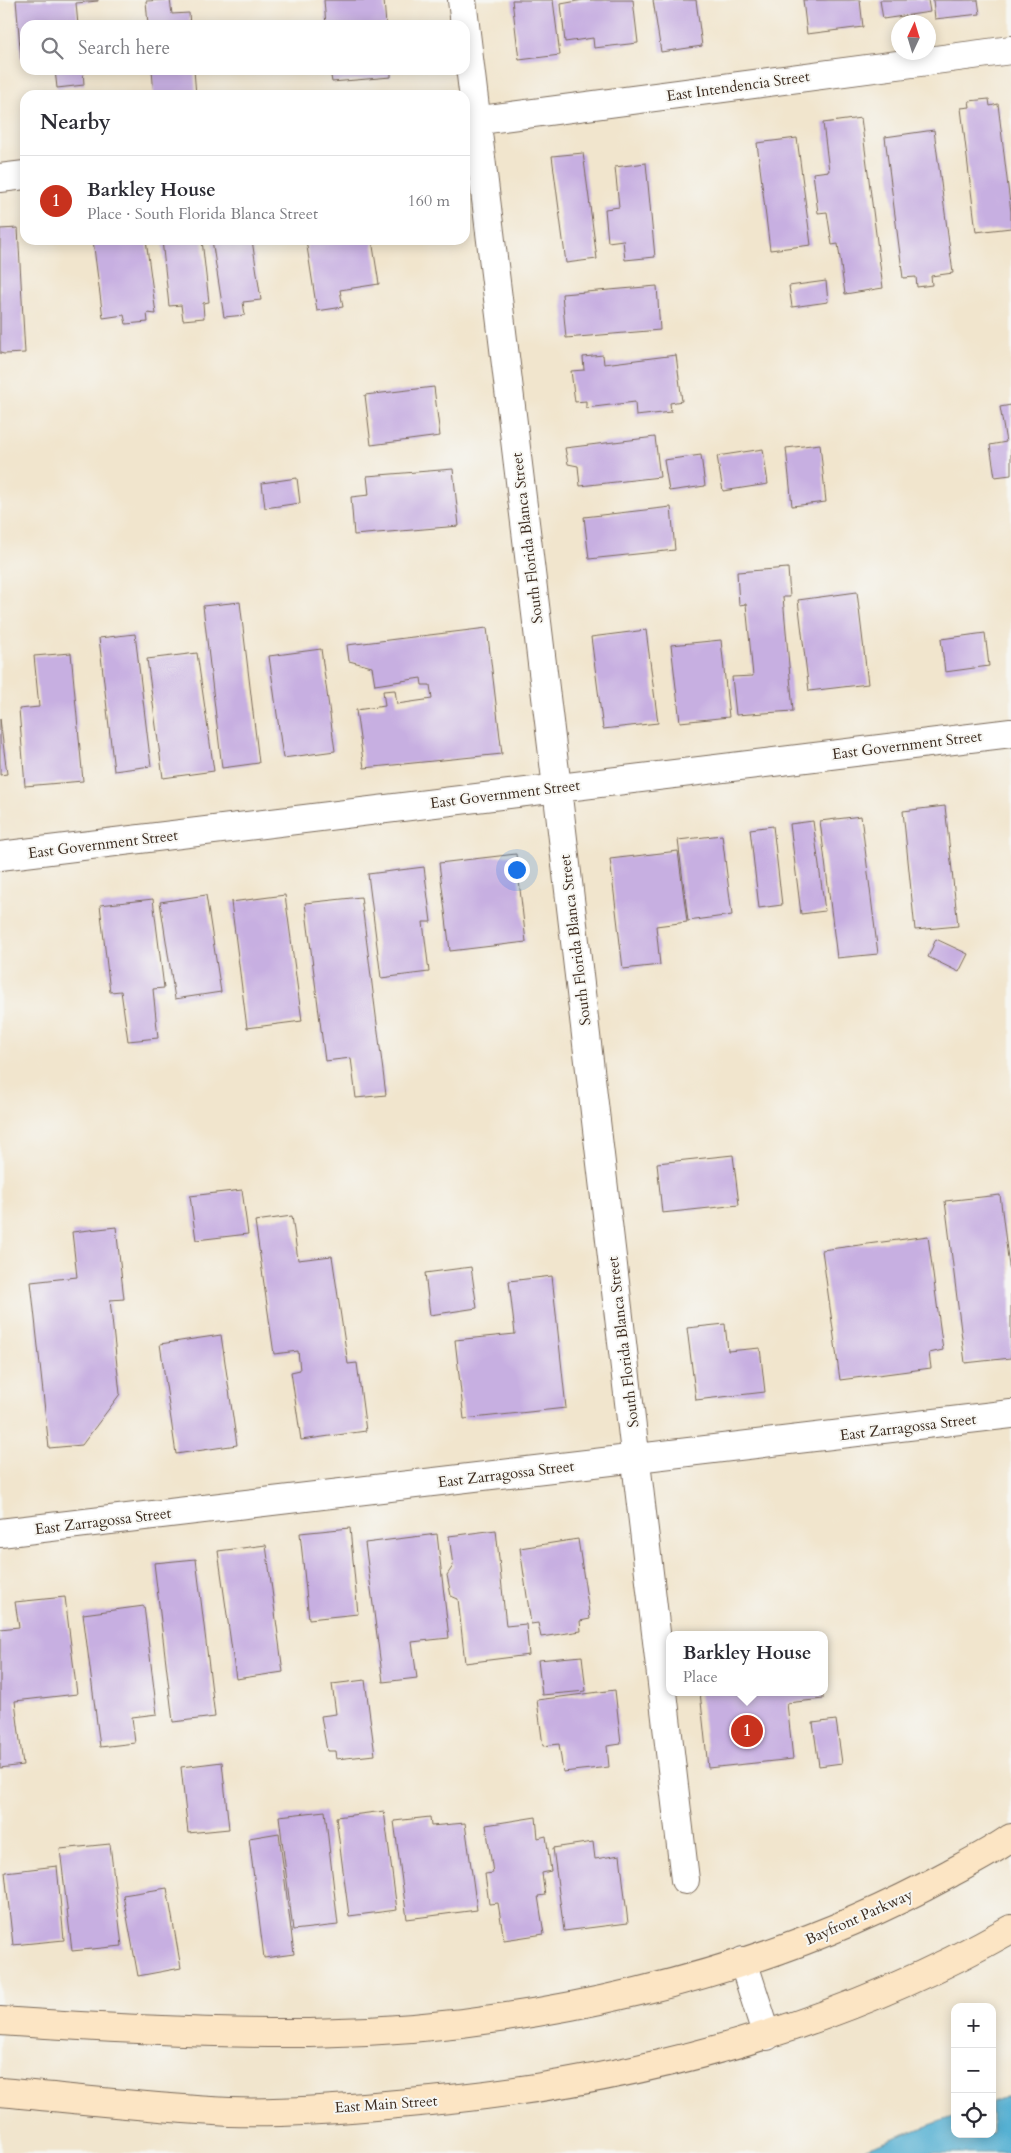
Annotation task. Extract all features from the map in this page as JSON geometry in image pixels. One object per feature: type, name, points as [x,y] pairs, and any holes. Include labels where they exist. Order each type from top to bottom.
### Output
[{"type":"main road","name":"Bayfront Parkway","points":[[0,2021],[132,2029],[283,2032],[420,2027],[533,2012],[635,1992],[743,1961],[816,1937],[902,1900],[1011,1838]]},
{"type":"main road","points":[[767,2036],[844,2009],[906,1984],[1011,1929]]},
{"type":"main road","name":"East Main Street","points":[[0,2092],[231,2112],[368,2107],[508,2093],[577,2081],[703,2054],[767,2036]]},
{"type":"street","name":"South Florida Blanca Street","points":[[462,0],[463,20]]},
{"type":"street","name":"East Intendencia Street","points":[[471,122],[1011,50]]},
{"type":"street","name":"South Florida Blanca Street","points":[[468,75],[469,90]]},
{"type":"street","name":"South Florida Blanca Street","points":[[470,108],[557,788],[685,1880]]},
{"type":"street","points":[[0,178],[20,176]]},
{"type":"street","name":"East Government Street","points":[[0,856],[1011,733]]},
{"type":"street","name":"East Zarragossa Street","points":[[0,1533],[1011,1414]]},
{"type":"street","points":[[743,1961],[767,2036]]},
{"type":"water","points":[[1011,2095],[1011,2153],[852,2153],[951,2117],[951,2138],[996,2138],[996,2101]]},
{"type":"building","points":[[16,0],[98,0],[76,3],[78,20],[20,20],[20,47]]},
{"type":"building","points":[[170,0],[172,14],[189,13],[190,20],[148,20],[146,1]]},
{"type":"building","points":[[324,0],[384,0],[386,20],[326,20]]},
{"type":"building","points":[[512,0],[553,0],[560,55],[519,60]]},
{"type":"building","points":[[583,0],[633,0],[638,43],[594,48],[593,38],[565,42],[561,4]]},
{"type":"building","points":[[653,0],[696,0],[702,46],[661,52]]},
{"type":"building","points":[[803,0],[860,0],[863,27],[807,34]]},
{"type":"building","points":[[880,0],[928,0],[930,12],[891,15],[891,18],[883,19]]},
{"type":"building","points":[[933,0],[978,0],[980,14],[936,19]]},
{"type":"building","points":[[56,75],[83,75],[84,85],[57,88]]},
{"type":"building","points":[[152,75],[194,75],[196,90],[154,90]]},
{"type":"building","points":[[331,75],[391,75],[391,77],[332,82]]},
{"type":"building","points":[[989,99],[990,106],[998,104],[1011,212],[1011,228],[976,232],[961,108],[970,107],[969,101]]},
{"type":"building","points":[[861,118],[883,288],[845,294],[838,244],[832,245],[827,212],[818,213],[813,173],[829,171],[823,123]]},
{"type":"building","points":[[934,130],[953,273],[931,276],[932,285],[917,287],[916,277],[903,278],[885,137]]},
{"type":"building","points":[[797,138],[811,245],[770,250],[757,143]]},
{"type":"building","points":[[583,153],[597,259],[566,263],[552,156]]},
{"type":"building","points":[[646,163],[655,257],[625,260],[623,240],[608,242],[605,209],[619,207],[615,167]]},
{"type":"building","points":[[18,228],[25,353],[4,354],[0,353],[0,229]]},
{"type":"building","points":[[94,245],[147,245],[156,314],[147,313],[148,322],[126,324],[124,315],[103,318]]},
{"type":"building","points":[[163,245],[203,245],[209,302],[203,303],[204,318],[183,320],[181,305],[169,306]]},
{"type":"building","points":[[213,245],[253,245],[261,300],[243,302],[245,315],[224,317]]},
{"type":"building","points":[[307,245],[373,245],[379,284],[340,290],[343,307],[317,311]]},
{"type":"building","points":[[826,281],[828,302],[792,307],[789,286]]},
{"type":"building","points":[[657,286],[660,330],[566,338],[562,294]]},
{"type":"building","points":[[603,355],[604,364],[676,355],[682,401],[670,403],[671,412],[636,416],[635,402],[586,408],[586,401],[575,402],[571,371],[584,370],[583,357]]},
{"type":"building","points":[[434,387],[440,436],[371,445],[365,395]]},
{"type":"building","points":[[1011,405],[1011,475],[995,477],[990,445],[1006,442],[1000,407]]},
{"type":"building","points":[[655,437],[660,477],[580,486],[578,466],[568,464],[565,448]]},
{"type":"building","points":[[820,444],[826,502],[792,506],[786,448]]},
{"type":"building","points":[[763,449],[768,484],[723,491],[717,456]]},
{"type":"building","points":[[701,455],[705,486],[669,491],[664,460]]},
{"type":"building","points":[[453,469],[459,526],[354,535],[351,497],[369,495],[367,476]]},
{"type":"building","points":[[297,478],[300,503],[265,508],[262,483]]},
{"type":"building","points":[[671,507],[675,550],[589,559],[584,517]]},
{"type":"building","points":[[788,568],[790,597],[783,597],[793,711],[736,715],[732,677],[753,676],[746,604],[739,605],[737,572]]},
{"type":"building","points":[[857,592],[868,684],[809,691],[798,600]]},
{"type":"building","points":[[240,602],[259,763],[222,768],[203,606]]},
{"type":"building","points":[[487,628],[502,754],[364,768],[356,710],[385,706],[383,691],[395,690],[397,704],[432,699],[430,685],[422,685],[421,678],[375,685],[372,667],[349,661],[347,645]]},
{"type":"building","points":[[646,630],[658,723],[603,729],[591,637]]},
{"type":"building","points":[[985,633],[989,666],[945,672],[941,639]]},
{"type":"building","points":[[135,634],[151,766],[114,771],[99,638]]},
{"type":"building","points":[[721,640],[729,717],[680,722],[671,645]]},
{"type":"building","points":[[321,649],[335,751],[283,758],[269,656]]},
{"type":"building","points":[[71,653],[83,781],[25,786],[19,709],[39,707],[34,656]]},
{"type":"building","points":[[197,653],[214,771],[163,778],[147,659]]},
{"type":"building","points":[[0,719],[7,774],[0,775]]},
{"type":"building","points":[[945,806],[958,926],[915,930],[903,811]]},
{"type":"building","points":[[861,816],[878,954],[837,958],[820,821]]},
{"type":"building","points":[[813,821],[825,911],[801,914],[790,824]]},
{"type":"building","points":[[773,826],[782,905],[759,908],[750,829]]},
{"type":"building","points":[[722,835],[732,915],[688,921],[678,840]]},
{"type":"building","points":[[678,851],[687,922],[656,926],[660,965],[623,969],[610,859]]},
{"type":"building","points":[[516,854],[526,942],[450,951],[439,863]]},
{"type":"building","points":[[424,867],[431,922],[423,922],[429,972],[381,978],[368,874]]},
{"type":"building","points":[[206,895],[221,992],[175,999],[160,902]]},
{"type":"building","points":[[285,895],[302,1021],[247,1028],[231,902]]},
{"type":"building","points":[[361,897],[386,1095],[356,1098],[351,1058],[325,1061],[305,903]]},
{"type":"building","points":[[153,899],[164,988],[153,989],[158,1038],[128,1041],[121,991],[110,992],[100,905]]},
{"type":"building","points":[[936,939],[968,954],[959,972],[928,957]]},
{"type":"building","points":[[733,1155],[739,1205],[662,1213],[657,1163]]},
{"type":"building","points":[[242,1190],[248,1234],[196,1240],[190,1196]]},
{"type":"building","points":[[1000,1195],[1011,1282],[1011,1358],[965,1363],[945,1201]]},
{"type":"building","points":[[292,1216],[298,1260],[332,1256],[348,1364],[357,1363],[366,1431],[301,1440],[291,1372],[300,1370],[298,1351],[274,1354],[255,1221]]},
{"type":"building","points":[[116,1227],[124,1299],[110,1300],[120,1394],[82,1445],[49,1448],[31,1282],[77,1277],[72,1232]]},
{"type":"building","points":[[928,1236],[943,1350],[929,1353],[931,1368],[840,1380],[822,1250]]},
{"type":"building","points":[[471,1267],[477,1308],[430,1315],[425,1273]]},
{"type":"building","points":[[552,1276],[566,1408],[464,1419],[455,1340],[515,1334],[509,1281]]},
{"type":"building","points":[[725,1324],[728,1351],[760,1348],[765,1392],[696,1400],[687,1328]]},
{"type":"building","points":[[221,1335],[237,1445],[176,1454],[160,1344]]},
{"type":"building","points":[[350,1528],[358,1614],[309,1619],[300,1533]]},
{"type":"building","points":[[496,1530],[506,1626],[526,1624],[529,1655],[465,1663],[458,1599],[451,1596],[447,1575],[453,1566],[449,1536]]},
{"type":"building","points":[[437,1534],[449,1638],[412,1642],[417,1678],[383,1682],[365,1543]]},
{"type":"building","points":[[578,1539],[590,1619],[580,1621],[581,1631],[541,1637],[538,1623],[531,1624],[520,1548]]},
{"type":"building","points":[[266,1545],[283,1672],[236,1679],[218,1551]]},
{"type":"building","points":[[196,1559],[215,1717],[173,1722],[154,1563]]},
{"type":"building","points":[[65,1597],[77,1694],[15,1701],[23,1765],[0,1768],[0,1629],[19,1627],[15,1602]]},
{"type":"building","points":[[144,1606],[157,1714],[132,1717],[135,1743],[100,1747],[83,1614]]},
{"type":"building","points":[[582,1656],[586,1691],[542,1695],[538,1660]]},
{"type":"building","points":[[365,1680],[375,1755],[336,1759],[335,1751],[327,1751],[321,1716],[336,1714],[332,1684]]},
{"type":"building","points":[[615,1690],[621,1744],[607,1746],[609,1767],[563,1772],[559,1744],[543,1746],[537,1700]]},
{"type":"building","points":[[700,1696],[823,1696],[823,1699],[787,1703],[793,1759],[708,1768]]},
{"type":"building","points":[[836,1720],[842,1763],[819,1766],[813,1723]]},
{"type":"building","points":[[222,1762],[229,1829],[188,1833],[181,1767]]},
{"type":"building","points":[[325,1811],[338,1925],[293,1930],[279,1816]]},
{"type":"building","points":[[384,1811],[397,1910],[349,1916],[336,1817]]},
{"type":"building","points":[[430,1817],[431,1826],[465,1823],[477,1910],[407,1919],[394,1821]]},
{"type":"building","points":[[536,1817],[538,1838],[546,1836],[551,1871],[542,1873],[545,1895],[538,1896],[544,1934],[504,1940],[498,1903],[489,1904],[485,1874],[493,1873],[486,1825]]},
{"type":"building","points":[[279,1833],[294,1954],[264,1958],[249,1838]]},
{"type":"building","points":[[593,1842],[595,1859],[620,1855],[628,1923],[564,1931],[553,1848]]},
{"type":"building","points":[[110,1844],[122,1946],[72,1951],[60,1849]]},
{"type":"building","points":[[57,1866],[64,1940],[13,1945],[5,1872]]},
{"type":"building","points":[[167,1888],[181,1968],[138,1976],[123,1895]]},
{"type":"place","name":"Barkley House","points":[[747,1731]]}]
